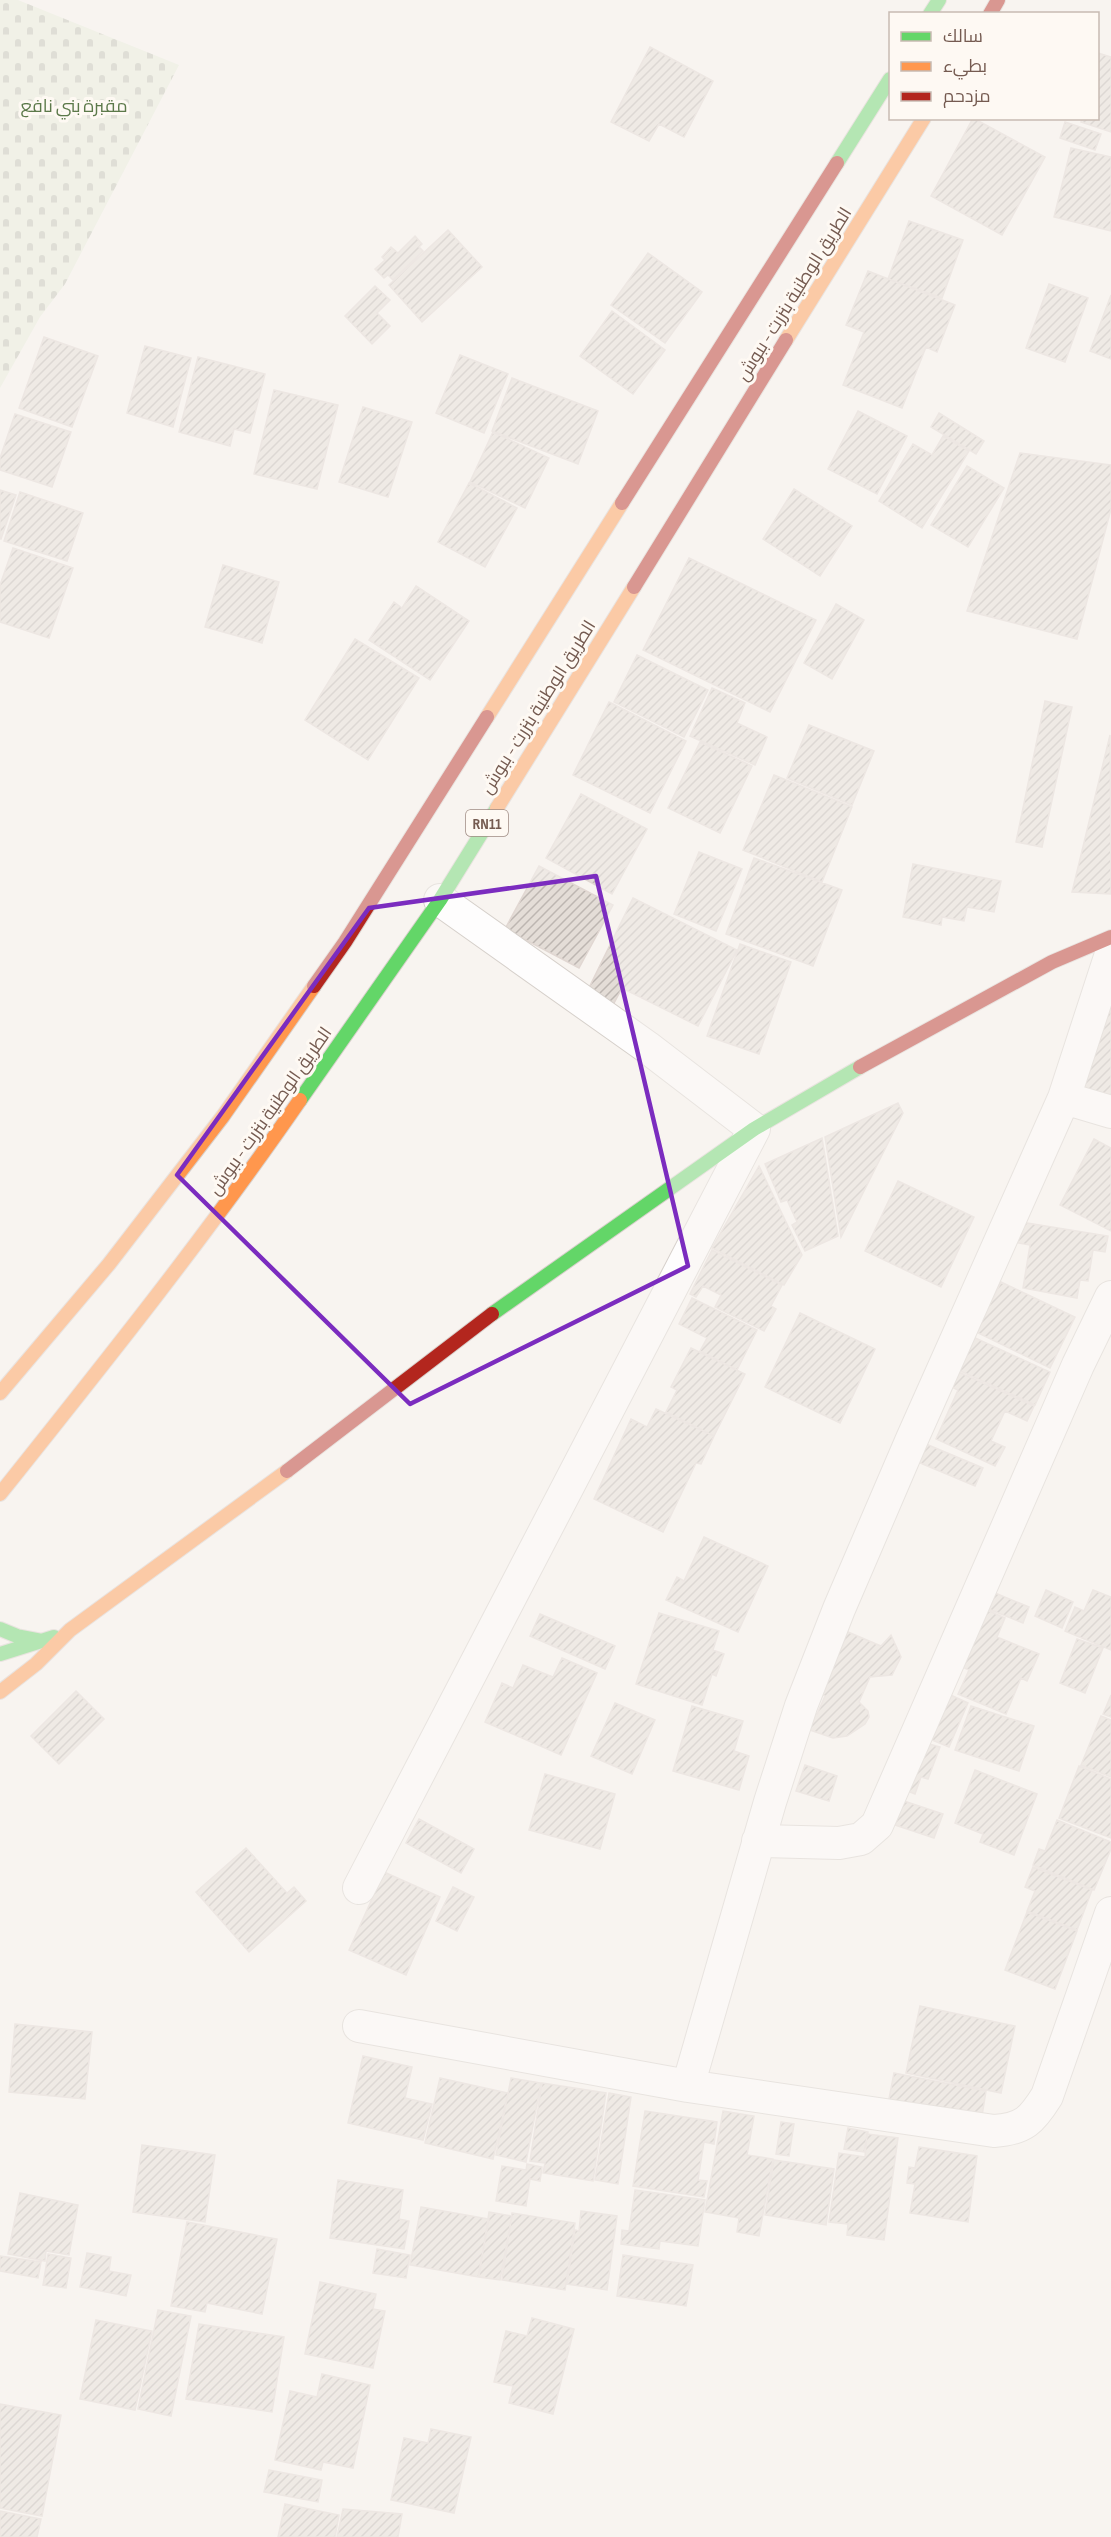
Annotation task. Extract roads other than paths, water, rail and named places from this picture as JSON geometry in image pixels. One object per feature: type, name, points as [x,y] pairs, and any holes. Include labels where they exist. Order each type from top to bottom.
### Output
[{"type":"main road","name":"الطريق الوطنية بنزرت - ببوش","points":[[0,1393],[110,1264],[223,1116],[345,942],[889,82]]},
{"type":"main road","name":"الطريق الوطنية بنزرت - ببوش","points":[[0,1494],[123,1340],[234,1195],[440,900],[923,120]]},
{"type":"main road","points":[[0,1692],[36,1664],[70,1630],[308,1455],[506,1304],[754,1129],[840,1078],[1052,962],[1111,937]]},
{"type":"main road","points":[[0,1629],[17,1636],[43,1641]]},
{"type":"main road","points":[[0,1654],[70,1630]]},
{"type":"street","points":[[359,1888],[754,1129],[647,1047],[440,900]]},
{"type":"street","points":[[688,2086],[758,1841],[801,1706],[839,1609],[912,1438],[1064,1098],[1111,954]]},
{"type":"street","points":[[1064,1098],[1111,1112]]},
{"type":"street","points":[[758,1841],[839,1843],[861,1839],[878,1825],[1078,1365],[1111,1297]]},
{"type":"street","points":[[359,2026],[688,2086],[994,2131],[1012,2130],[1034,2118],[1047,2096],[1111,1913]]},
{"type":"park label","name":"مقبرة بني نافع","points":[[74,106]]}]
